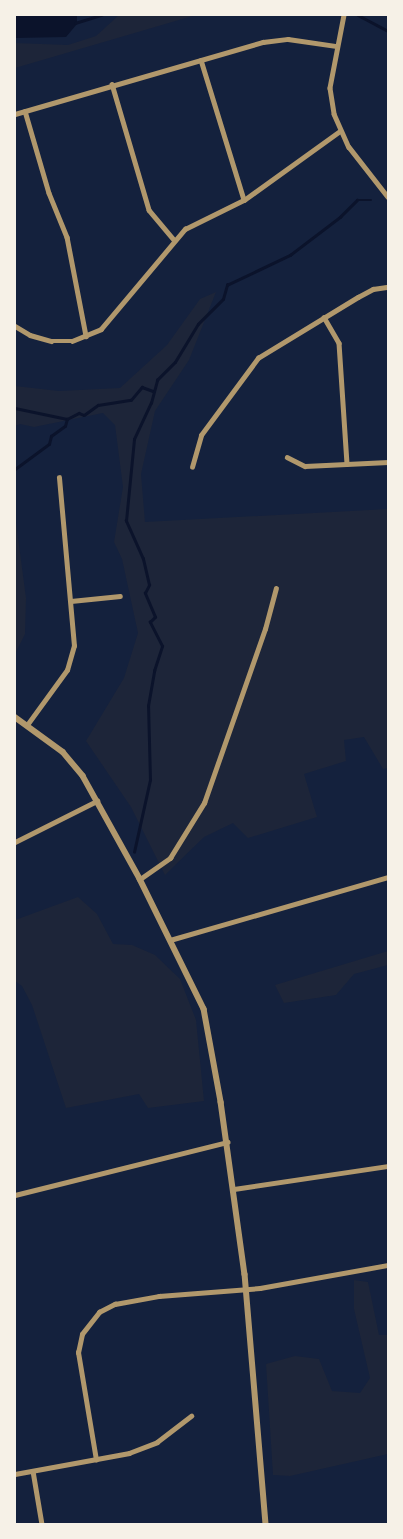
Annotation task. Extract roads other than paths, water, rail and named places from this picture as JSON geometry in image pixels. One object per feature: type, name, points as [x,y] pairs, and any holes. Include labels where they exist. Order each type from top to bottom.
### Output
[{"type":"street","points":[[344,15],[336,46],[330,88],[340,131],[388,197]]},
{"type":"street","points":[[15,114],[112,84],[277,40],[336,46]]},
{"type":"street","points":[[201,60],[244,200]]},
{"type":"street","points":[[112,84],[149,210],[174,239]]},
{"type":"street","points":[[25,111],[49,193],[67,237],[86,336]]},
{"type":"street","points":[[15,326],[30,335],[51,341],[72,340],[86,336],[111,320],[174,239],[199,220],[244,200],[340,131]]},
{"type":"street","points":[[192,466],[201,435],[258,358],[373,289],[388,287]]},
{"type":"street","points":[[324,317],[339,343],[347,464]]},
{"type":"street","points":[[287,457],[305,466],[388,462]]},
{"type":"street","points":[[27,724],[69,664],[74,635],[59,478]]},
{"type":"street","points":[[140,879],[170,858],[204,803],[265,629],[276,588]]},
{"type":"street","points":[[71,601],[120,596]]},
{"type":"street","points":[[15,717],[64,752],[97,801],[140,879],[204,1009],[227,1142],[247,1289],[266,1524]]},
{"type":"street","points":[[15,842],[97,801]]},
{"type":"street","points":[[170,940],[388,877]]},
{"type":"street","points":[[15,1195],[227,1142]]},
{"type":"street","points":[[234,1189],[388,1166]]},
{"type":"street","points":[[96,1460],[78,1353],[82,1334],[92,1319],[109,1306],[123,1302],[247,1289],[388,1265]]},
{"type":"street","points":[[15,1474],[96,1460],[145,1448],[191,1416]]},
{"type":"street","points":[[33,1471],[42,1524]]},
{"type":"waterway","points":[[75,23],[102,15]]},
{"type":"waterway","points":[[358,15],[388,31]]},
{"type":"waterway","points":[[134,852],[150,780],[148,706],[154,671],[162,646],[150,622],[155,617],[145,593],[149,585],[143,559],[126,521],[134,439],[151,403],[157,380],[175,362],[198,324],[223,299],[227,285],[290,255],[340,217],[357,200],[371,200]]},
{"type":"waterway","points":[[15,469],[49,444],[51,436],[65,426],[67,419],[79,413],[84,415],[98,405],[131,400],[142,387],[153,391]]},
{"type":"waterway","points":[[15,408],[67,419]]}]
